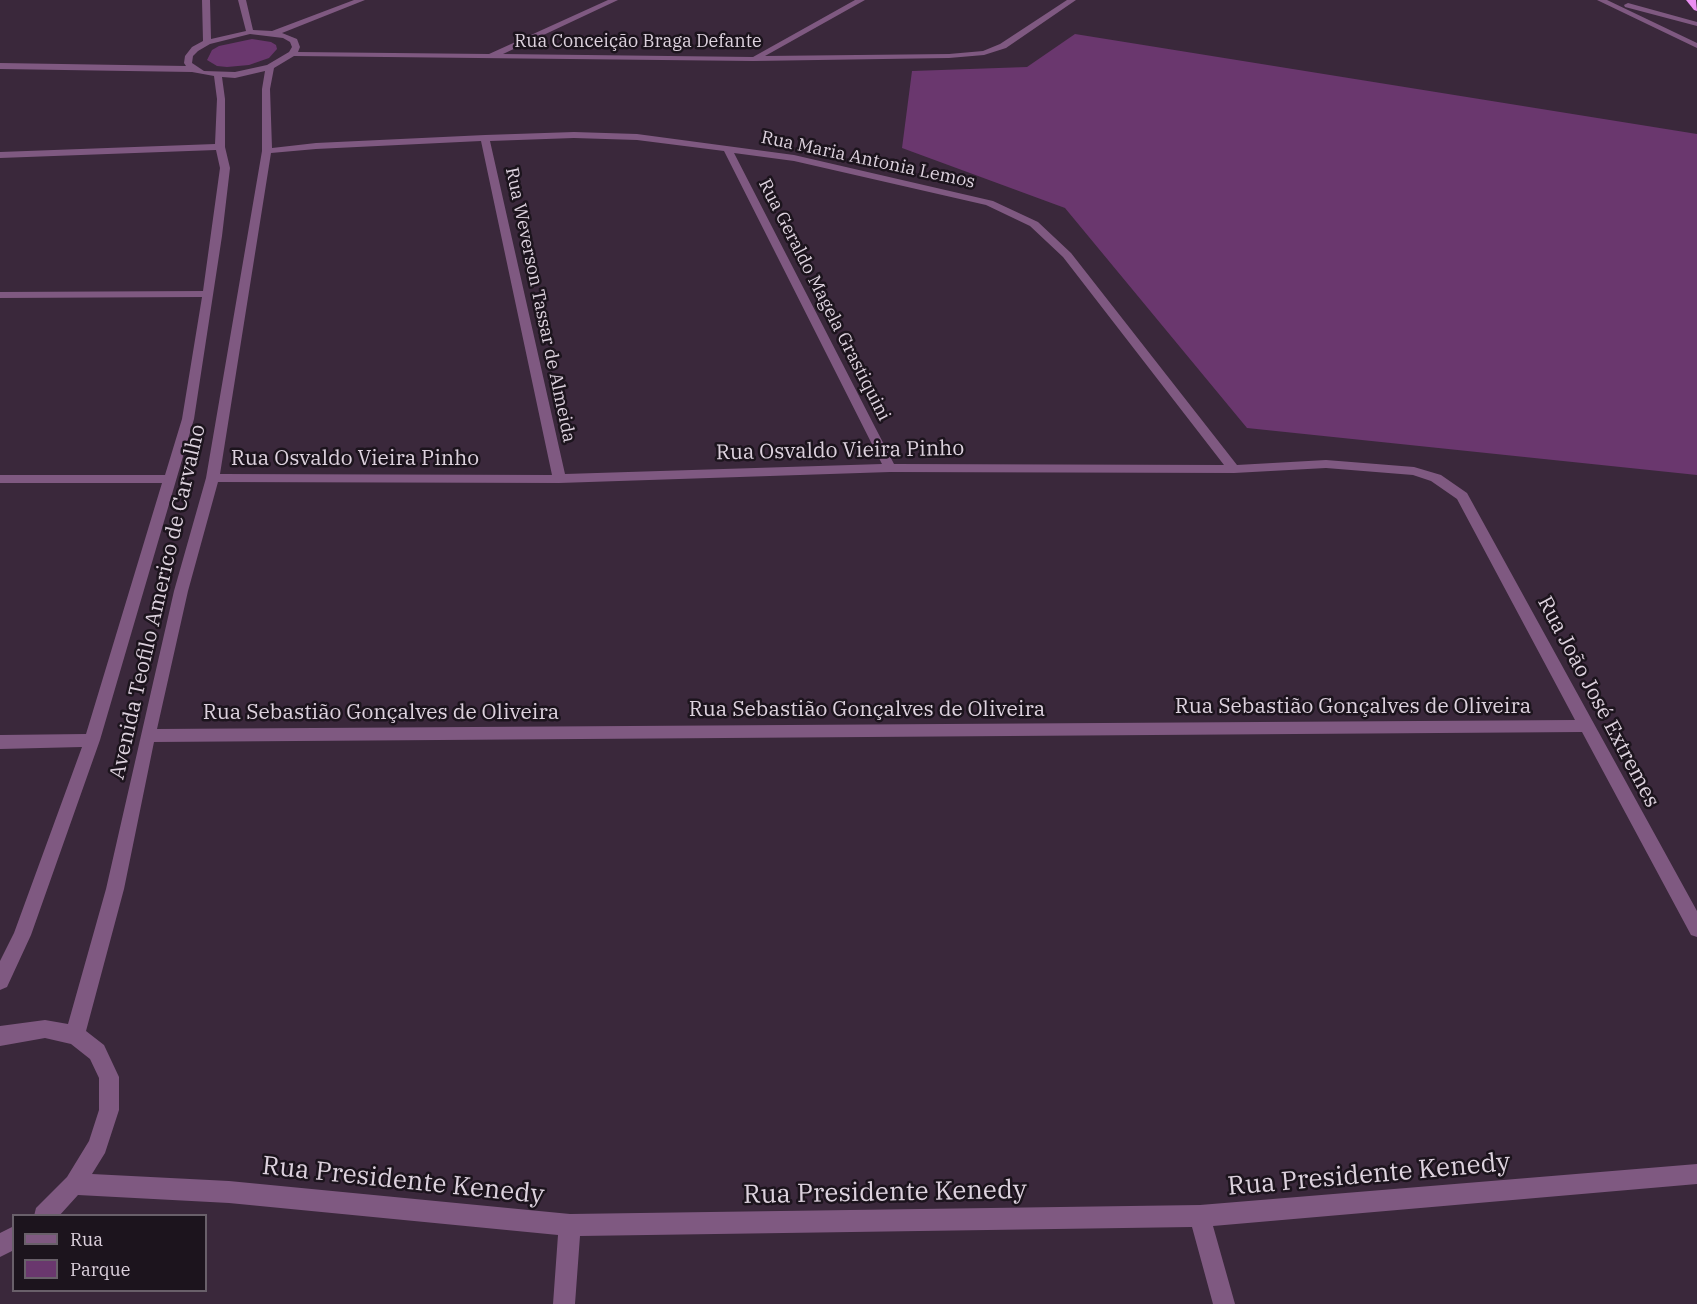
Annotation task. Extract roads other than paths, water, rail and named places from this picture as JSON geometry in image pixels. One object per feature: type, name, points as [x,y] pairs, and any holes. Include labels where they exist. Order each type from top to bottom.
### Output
[{"type":"highway","points":[[1691,0],[1697,8]]},
{"type":"street","points":[[206,0],[207,42]]},
{"type":"street","points":[[242,0],[250,32]]},
{"type":"street","points":[[273,33],[361,0]]},
{"type":"street","points":[[487,57],[614,0]]},
{"type":"street","points":[[753,59],[861,0]]},
{"type":"street","name":"Rua Conceição Braga Defante","points":[[292,54],[753,59],[949,56],[984,52],[1003,46],[1072,0]]},
{"type":"street","points":[[1601,0],[1697,46]]},
{"type":"street","points":[[1611,0],[1697,24]]},
{"type":"street","points":[[0,66],[193,69],[218,75],[235,75],[270,67],[292,54],[296,47],[294,40],[273,33],[250,32],[207,42],[195,49],[189,56],[188,63],[193,69]]},
{"type":"street","name":"Avenida Teofilo Americo de Carvalho","points":[[75,1035],[116,889],[138,777],[181,591],[213,478],[267,151],[266,89],[270,67]]},
{"type":"street","name":"Avenida Teofilo Americo de Carvalho","points":[[0,981],[22,934],[92,740],[188,418],[225,168],[220,147],[221,99],[218,75]]},
{"type":"street","name":"Rua Maria Antonia Lemos","points":[[267,151],[316,146],[485,138],[574,135],[638,137],[795,158],[988,203],[1034,224],[1067,255],[1234,469]]},
{"type":"street","name":"Rua Weverson Tassar de Almeida","points":[[485,138],[559,479]]},
{"type":"street","points":[[0,155],[220,147]]},
{"type":"street","name":"Rua Geraldo Magela Grastiquini","points":[[727,149],[890,468]]},
{"type":"street","points":[[0,295],[208,294]]},
{"type":"street","name":"Rua Osvaldo Vieira Pinho","points":[[213,478],[559,479],[890,468],[1234,469],[1326,464],[1414,471],[1436,478],[1462,496]]},
{"type":"street","points":[[0,479],[169,479]]},
{"type":"street","name":"Rua João José Extremes","points":[[1462,496],[1697,929]]},
{"type":"street","name":"Rua Sebastião Gonçalves de Oliveira","points":[[148,736],[1587,726]]},
{"type":"street","points":[[0,742],[92,740]]},
{"type":"street","points":[[0,1036],[45,1029],[75,1035],[97,1052],[109,1077],[109,1110],[98,1146],[74,1184],[45,1214]]},
{"type":"street","name":"Rua Presidente Kenedy","points":[[74,1184],[230,1192],[570,1225],[1200,1216],[1697,1174]]},
{"type":"street","points":[[1200,1216],[1224,1304]]},
{"type":"street","points":[[564,1304],[570,1225]]}]
